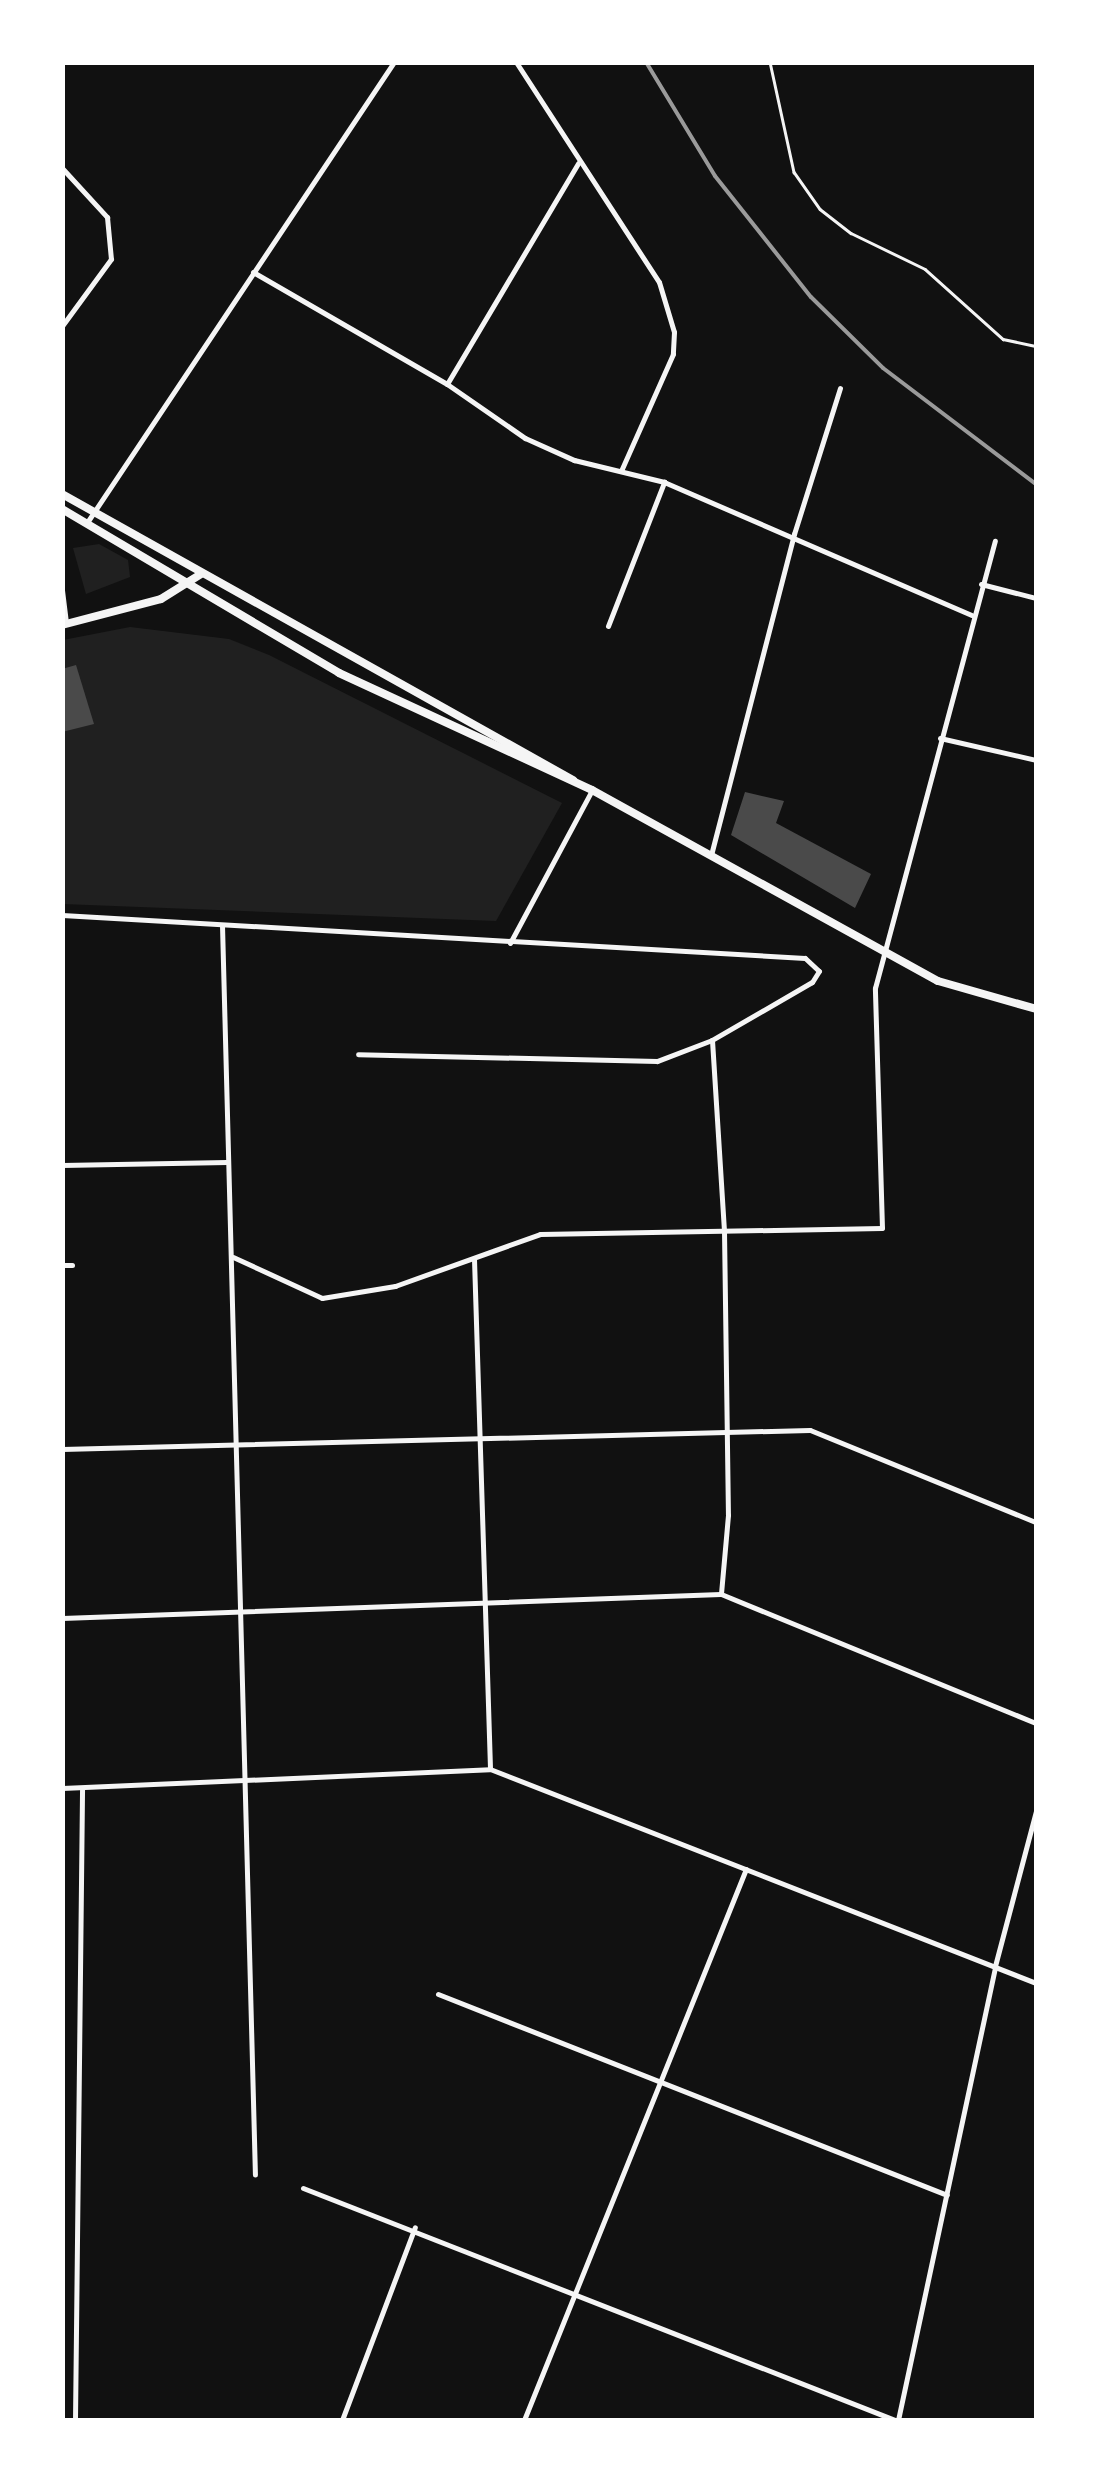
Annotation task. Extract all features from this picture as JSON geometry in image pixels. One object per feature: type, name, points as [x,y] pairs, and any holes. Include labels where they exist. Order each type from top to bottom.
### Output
[{"type":"main road","points":[[62,494],[201,574],[543,758],[576,783]]},
{"type":"main road","points":[[62,509],[186,588],[339,674],[592,790],[938,982],[1036,1009]]},
{"type":"main road","points":[[64,624],[186,588],[201,574]]},
{"type":"street","points":[[86,524],[394,62]]},
{"type":"street","points":[[516,62],[578,163],[659,282],[674,332],[673,354],[621,471]]},
{"type":"street","points":[[447,384],[578,163]]},
{"type":"street","points":[[62,168],[107,217],[111,259],[62,326]]},
{"type":"street","points":[[253,272],[447,384],[525,438],[574,460],[664,482],[794,534],[971,614]]},
{"type":"street","points":[[710,856],[794,534],[840,388]]},
{"type":"street","points":[[608,626],[664,482]]},
{"type":"street","points":[[233,1258],[322,1298],[394,1286],[540,1234],[882,1228],[875,988],[971,614],[995,540]]},
{"type":"street","points":[[980,584],[1036,598]]},
{"type":"street","points":[[62,590],[64,624]]},
{"type":"street","points":[[940,738],[1036,760]]},
{"type":"street","points":[[510,942],[592,790]]},
{"type":"street","points":[[62,915],[804,958],[817,965],[812,982],[712,1040],[656,1061],[358,1054]]},
{"type":"street","points":[[222,925],[255,2175]]},
{"type":"street","points":[[712,1040],[724,1231],[722,1594]]},
{"type":"street","points":[[62,1166],[227,1162]]},
{"type":"street","points":[[474,1259],[488,1607],[490,1769]]},
{"type":"street","points":[[62,1265],[72,1265]]},
{"type":"street","points":[[62,1449],[238,1440],[479,1441],[810,1430],[1036,1522]]},
{"type":"street","points":[[62,1618],[488,1607],[722,1594],[1036,1723]]},
{"type":"street","points":[[62,1788],[490,1769],[1036,1983]]},
{"type":"street","points":[[75,2420],[82,1787]]},
{"type":"street","points":[[303,2188],[415,2227],[896,2420],[996,1966],[1036,1811]]},
{"type":"street","points":[[524,2420],[746,1869]]},
{"type":"street","points":[[438,1994],[947,2195]]},
{"type":"street","points":[[342,2420],[415,2227]]},
{"type":"lane","points":[[770,62],[794,172],[820,209],[851,233],[925,269],[1003,339],[1036,346]]},
{"type":"shaded area","points":[[99,544],[128,560],[130,577],[86,594],[73,548]]},
{"type":"shaded area","points":[[130,627],[229,639],[269,655],[562,803],[496,921],[63,904],[63,640]]},
{"type":"building","points":[[76,665],[94,724],[62,732],[62,669]]},
{"type":"building","points":[[745,792],[784,801],[776,823],[871,874],[855,908],[731,835]]},
{"type":"railway","points":[[646,62],[715,176],[811,297],[883,368],[1036,484]]}]
